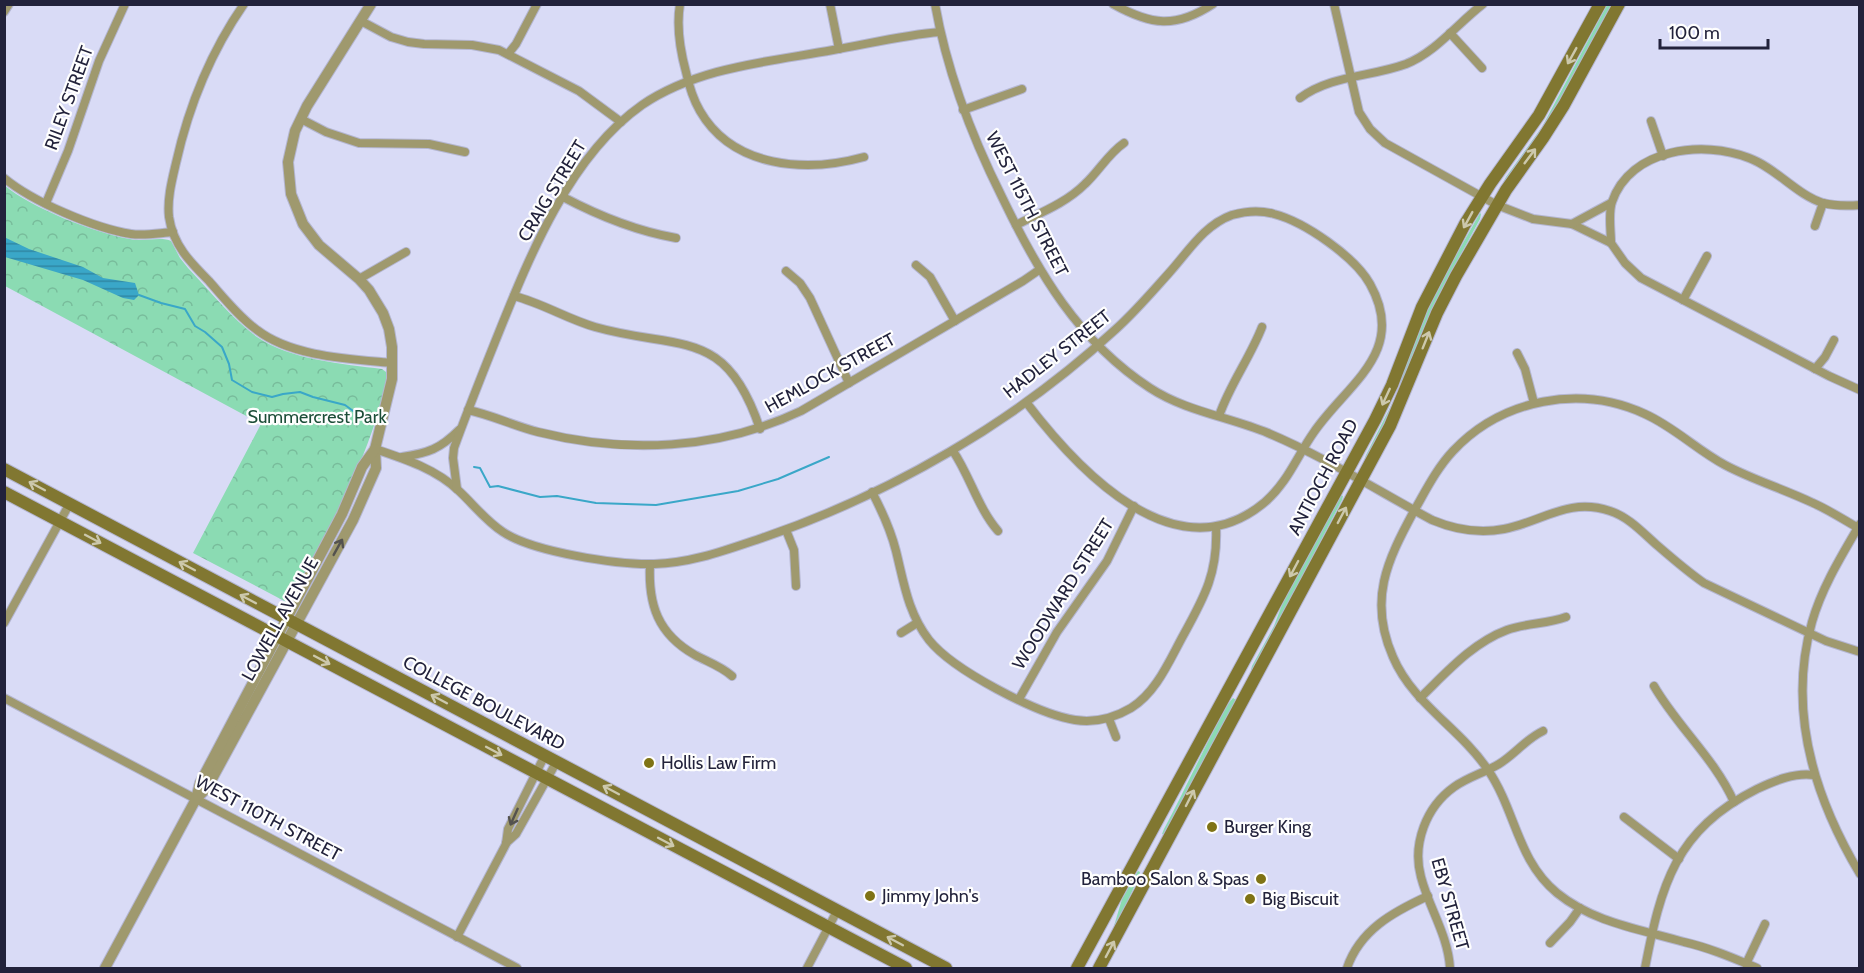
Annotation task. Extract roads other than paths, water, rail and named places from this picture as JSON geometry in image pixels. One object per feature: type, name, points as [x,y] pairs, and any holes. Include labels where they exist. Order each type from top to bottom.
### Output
[{"type":"main road","name":"ANTIOCH ROAD","points":[[1077,969],[1384,402],[1426,299],[1482,197],[1544,107],[1600,4]]},
{"type":"main road","name":"ANTIOCH ROAD","points":[[1099,969],[1399,408],[1437,313],[1497,205],[1554,122],[1619,4]]},
{"type":"main road","name":"COLLEGE BOULEVARD","points":[[4,469],[946,969]]},
{"type":"main road","name":"COLLEGE BOULEVARD","points":[[4,492],[906,969]]},
{"type":"street","points":[[4,12],[9,4]]},
{"type":"street","name":"RILEY STREET","points":[[46,203],[68,151],[99,61],[125,4]]},
{"type":"street","points":[[244,4],[207,67],[188,117],[169,195],[173,232],[186,258],[239,313],[263,334],[291,347],[341,358],[393,363]]},
{"type":"street","name":"LOWELL AVENUE","points":[[105,969],[196,799],[200,783],[364,496],[376,468],[375,449],[392,380],[391,338],[383,313],[359,279],[312,238],[296,209],[291,194],[288,162],[295,131],[301,119],[371,4]]},
{"type":"street","points":[[508,54],[516,44],[537,4]]},
{"type":"street","points":[[680,4],[678,32],[688,81],[696,104],[707,122],[729,144],[751,156],[776,162],[809,165],[835,164],[864,157]]},
{"type":"street","points":[[830,4],[839,49]]},
{"type":"street","name":"WEST 115TH STREET","points":[[935,4],[951,75],[963,110],[987,168],[1039,270],[1071,315],[1098,345],[1130,374],[1151,389],[1187,407],[1267,433],[1303,450],[1414,511],[1449,527],[1479,532],[1504,530],[1564,508],[1591,507],[1611,511],[1629,521],[1704,583],[1809,634],[1860,652]]},
{"type":"street","points":[[1113,4],[1144,19],[1166,22],[1192,16],[1213,4]]},
{"type":"street","points":[[1334,4],[1359,112],[1380,139],[1397,151],[1497,205],[1533,219],[1572,224],[1611,243],[1634,272],[1815,369],[1860,390]]},
{"type":"street","points":[[1300,98],[1330,82],[1405,64],[1433,48],[1483,4]]},
{"type":"street","points":[[361,21],[391,37],[408,42],[472,45],[508,54],[579,91],[621,122]]},
{"type":"street","name":"CRAIG STREET","points":[[457,489],[453,458],[461,429],[514,296],[563,197],[595,148],[621,122],[660,94],[688,81],[716,72],[940,32]]},
{"type":"street","points":[[1450,33],[1482,68]]},
{"type":"street","points":[[963,110],[1022,89]]},
{"type":"street","points":[[301,119],[326,132],[359,143],[429,144],[465,152]]},
{"type":"street","points":[[1651,122],[1663,156]]},
{"type":"street","points":[[1016,225],[1070,197],[1124,143]]},
{"type":"street","points":[[1611,243],[1611,203],[1635,170],[1663,156],[1698,149],[1735,153],[1763,164],[1823,203],[1844,206],[1860,205]]},
{"type":"street","points":[[4,178],[22,191],[46,203],[119,231],[147,235],[173,232]]},
{"type":"street","points":[[563,197],[603,217],[636,229],[676,238]]},
{"type":"street","points":[[1572,224],[1611,203]]},
{"type":"street","points":[[1815,226],[1823,203]]},
{"type":"street","name":"HADLEY STREET","points":[[375,449],[426,468],[457,489],[488,521],[513,538],[532,545],[603,561],[650,564],[680,562],[704,557],[811,521],[953,451],[1026,402],[1098,345],[1143,303],[1204,232],[1226,218],[1252,212],[1274,214],[1289,219],[1325,241],[1354,263],[1369,282],[1379,304],[1382,326],[1378,348],[1369,368],[1317,427],[1290,474],[1267,500],[1239,519],[1215,527]]},
{"type":"street","points":[[359,279],[406,252]]},
{"type":"street","points":[[1683,300],[1707,256]]},
{"type":"street","points":[[916,265],[930,277],[955,321]]},
{"type":"street","name":"HEMLOCK STREET","points":[[468,410],[537,432],[590,442],[657,446],[726,438],[760,429],[801,411],[1039,270]]},
{"type":"street","points":[[786,272],[800,284],[810,298],[849,383]]},
{"type":"street","points":[[514,296],[527,299],[592,326],[684,343],[709,354],[727,368],[741,384],[760,429]]},
{"type":"street","points":[[1219,416],[1230,388],[1255,345],[1262,327]]},
{"type":"street","points":[[1815,369],[1834,340]]},
{"type":"street","points":[[1517,353],[1525,369],[1534,403]]},
{"type":"street","points":[[1757,969],[1713,950],[1602,919],[1559,895],[1535,870],[1488,769],[1471,748],[1420,699],[1394,660],[1386,641],[1380,609],[1384,574],[1394,548],[1438,469],[1467,437],[1502,415],[1534,403],[1550,399],[1584,398],[1606,401],[1628,407],[1664,424],[1727,466],[1816,504],[1859,527],[1828,580],[1815,612],[1802,672],[1801,694],[1806,744],[1814,775],[1832,822],[1860,874]]},
{"type":"street","points":[[872,492],[889,528],[907,599],[917,623],[929,640],[951,660],[982,680],[1019,699],[1075,720],[1109,719],[1132,707],[1150,691],[1186,629],[1214,570],[1215,527],[1188,528],[1173,524],[1134,506],[1104,486],[1070,455],[1026,402]]},
{"type":"street","points":[[401,458],[427,453],[461,429]]},
{"type":"street","points":[[953,451],[970,480],[984,513],[998,531]]},
{"type":"street","points":[[4,623],[70,503]]},
{"type":"street","name":"WOODWARD STREET","points":[[1019,699],[1057,632],[1107,561],[1134,506]]},
{"type":"street","points":[[786,530],[794,550],[796,586]]},
{"type":"street","points":[[650,564],[651,601],[663,626],[684,648],[716,664],[732,676]]},
{"type":"street","points":[[1420,699],[1464,656],[1494,635],[1524,625],[1566,617]]},
{"type":"street","points":[[901,633],[917,623]]},
{"type":"street","points":[[1654,686],[1734,802]]},
{"type":"street","name":"WEST 110TH STREET","points":[[4,698],[517,969]]},
{"type":"street","points":[[1109,719],[1116,737]]},
{"type":"street","name":"EBY STREET","points":[[1450,969],[1443,934],[1420,873],[1418,859],[1421,836],[1426,821],[1441,798],[1453,788],[1498,764],[1529,739],[1543,731]]},
{"type":"street","points":[[506,844],[508,829],[545,755]]},
{"type":"street","points":[[457,937],[506,844],[516,834],[557,761]]},
{"type":"street","points":[[1645,969],[1659,902],[1679,859],[1702,828],[1734,802],[1774,782],[1802,773],[1814,775]]},
{"type":"street","points":[[1624,817],[1679,859]]},
{"type":"street","points":[[1347,969],[1358,946],[1374,927],[1399,909],[1428,896]]},
{"type":"street","points":[[1550,943],[1580,908]]},
{"type":"street","points":[[807,969],[837,911]]},
{"type":"street","points":[[1746,964],[1765,924]]},
{"type":"water","points":[[4,237],[29,249],[83,267],[103,278],[135,283],[139,295],[134,300],[123,298],[83,280],[5,257]]},
{"type":"waterway","points":[[139,295],[185,309],[195,326],[222,347],[232,380],[252,392],[272,397],[300,392],[345,405],[364,419]]},
{"type":"waterway","points":[[474,467],[480,468],[490,487],[498,486],[540,497],[557,496],[596,503],[656,505],[738,491],[778,479],[829,457]]},
{"type":"place","name":"Hollis Law Firm","points":[[649,763]]},
{"type":"place","name":"Burger King","points":[[1212,827]]},
{"type":"place","name":"Bamboo Salon & Spas","points":[[1261,879]]},
{"type":"place","name":"Jimmy John's","points":[[870,896]]},
{"type":"place","name":"Big Biscuit","points":[[1250,899]]},
{"type":"park label","name":"Summercrest Park","points":[[317,417]]}]
